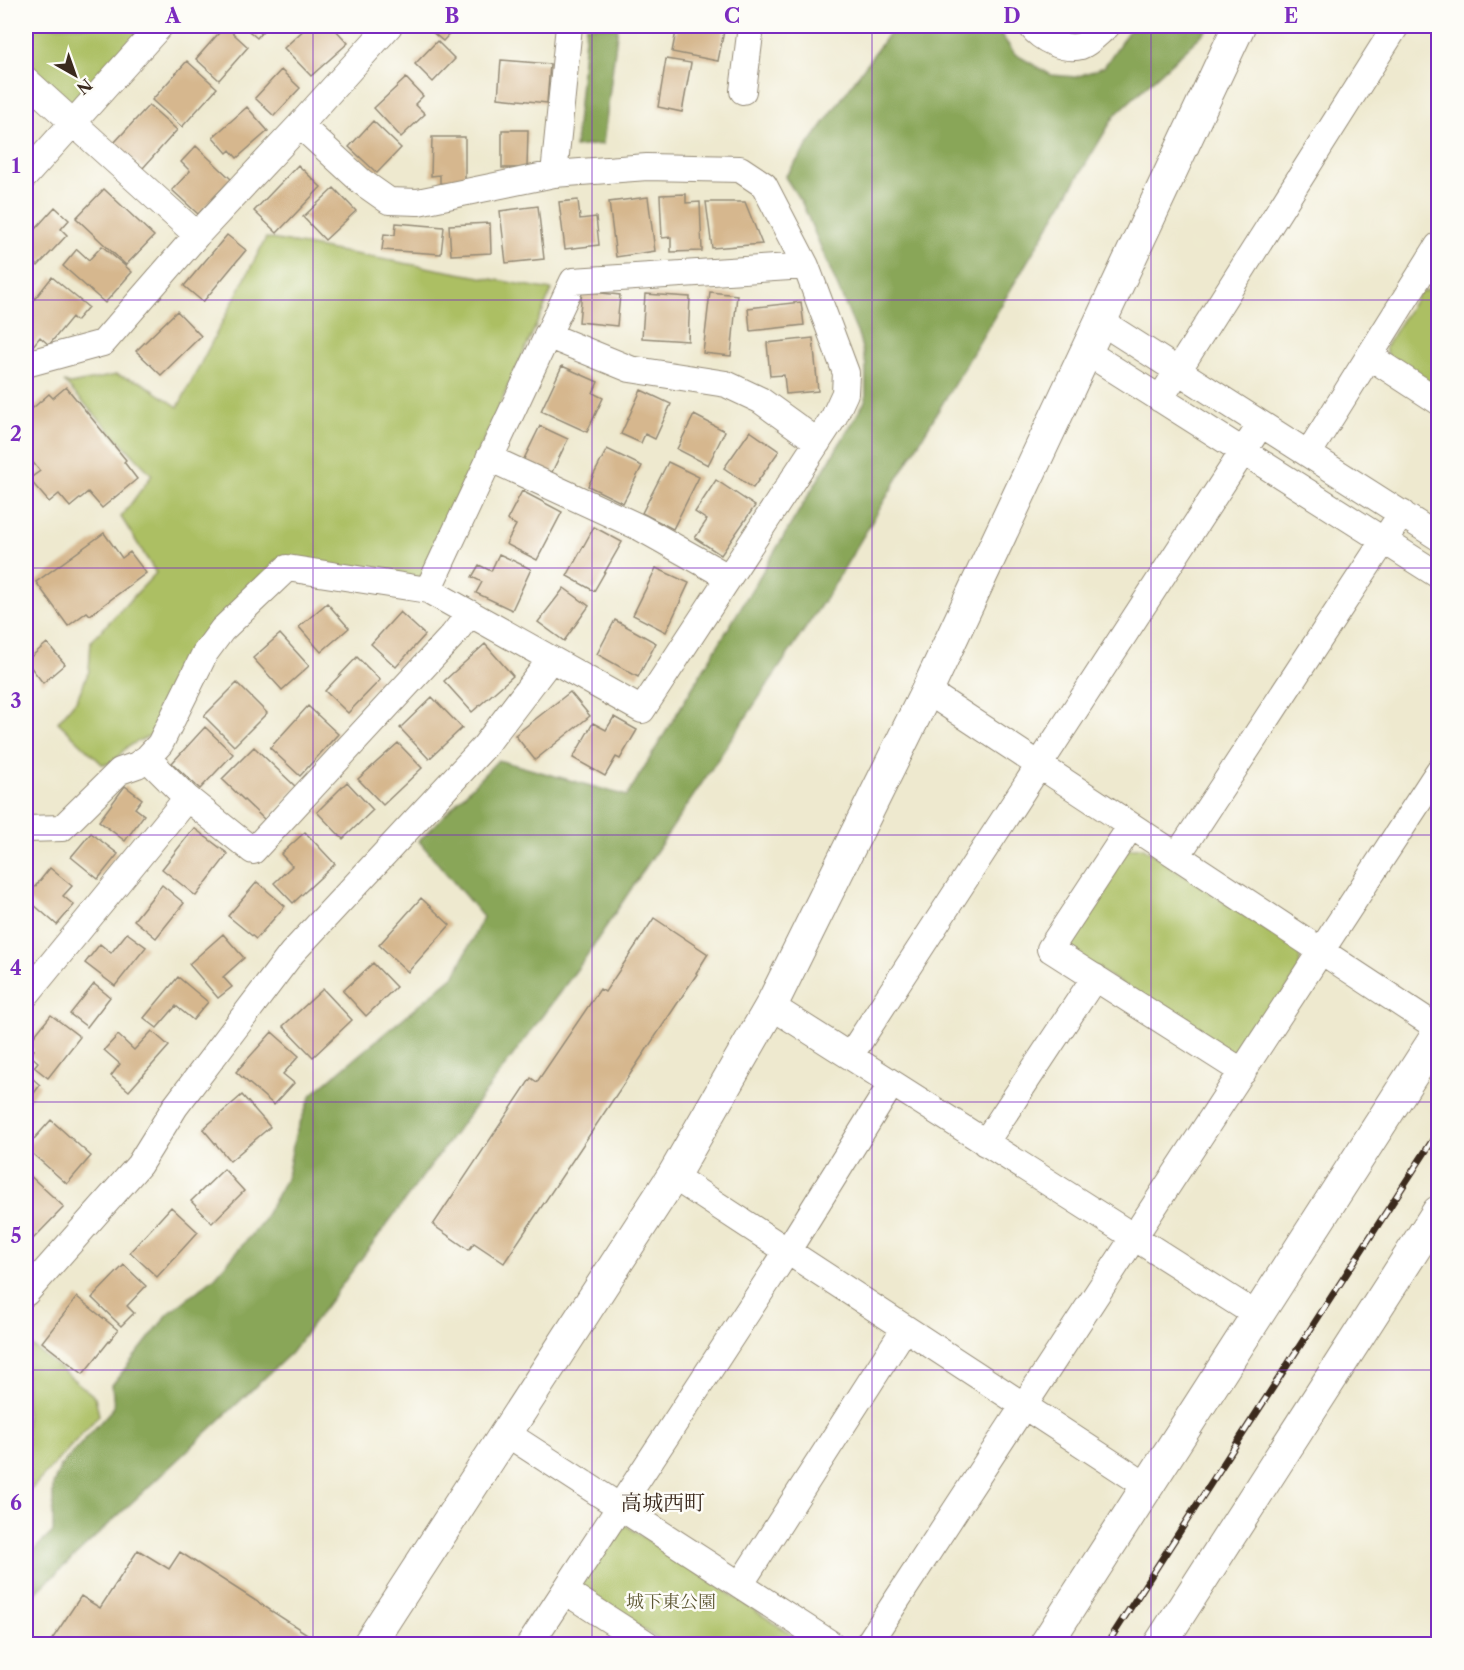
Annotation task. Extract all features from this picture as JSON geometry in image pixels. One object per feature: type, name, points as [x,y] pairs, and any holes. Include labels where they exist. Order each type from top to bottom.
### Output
[{"type":"street","points":[[26,175],[160,26]]},
{"type":"street","points":[[26,364],[103,343],[197,235],[389,26]]},
{"type":"street","points":[[554,174],[569,26]]},
{"type":"street","points":[[742,91],[751,26]]},
{"type":"street","points":[[1031,26],[1036,33],[1057,45],[1081,46],[1107,26]]},
{"type":"street","points":[[369,1644],[673,1176],[771,1006],[927,691],[1239,26]]},
{"type":"street","points":[[1160,399],[1396,26]]},
{"type":"street","points":[[26,80],[197,235]]},
{"type":"street","points":[[26,829],[62,828],[120,771],[137,765],[147,758],[160,744],[205,653],[222,630],[287,568],[428,590],[642,710],[818,442],[834,417],[845,393],[846,373],[806,266],[764,185],[740,169],[648,167],[554,174],[418,202],[388,201],[363,182],[300,125]]},
{"type":"street","points":[[1308,454],[1369,356],[1432,273],[1438,246]]},
{"type":"street","points":[[428,590],[573,281],[806,266]]},
{"type":"street","points":[[1100,321],[1438,537]]},
{"type":"street","points":[[547,335],[630,369],[726,384],[760,400],[818,442]]},
{"type":"street","points":[[1085,351],[1438,575]]},
{"type":"street","points":[[1369,356],[1438,401]]},
{"type":"street","points":[[850,1056],[1261,424]]},
{"type":"street","points":[[489,458],[641,528],[728,577]]},
{"type":"street","points":[[1177,856],[1402,513]]},
{"type":"street","points":[[147,758],[187,798],[253,851],[470,613]]},
{"type":"street","points":[[26,1293],[139,1165],[175,1107],[292,953],[484,747],[551,659]]},
{"type":"street","points":[[927,691],[1438,1028]]},
{"type":"street","points":[[868,1644],[1438,772]]},
{"type":"street","points":[[26,995],[187,798]]},
{"type":"street","points":[[1131,826],[1050,949],[1243,1072]]},
{"type":"street","points":[[986,1143],[1095,977]]},
{"type":"street","points":[[771,1006],[1258,1316]]},
{"type":"street","points":[[1046,1644],[1438,1034]]},
{"type":"street","points":[[531,1644],[788,1251],[892,1083]]},
{"type":"street","points":[[673,1176],[1148,1487]]},
{"type":"street","points":[[1160,1644],[1438,1212]]},
{"type":"street","points":[[740,1585],[905,1328]]},
{"type":"street","points":[[506,1433],[831,1644]]},
{"type":"street","points":[[565,1591],[647,1644]]},
{"type":"green space","points":[[26,26],[146,26],[81,102],[69,104],[26,63]]},
{"type":"green space","points":[[586,26],[618,26],[603,144],[575,147]]},
{"type":"green space","points":[[894,26],[995,26],[1015,54],[1051,75],[1076,77],[1104,67],[1132,26],[1209,26],[1115,115],[831,590],[581,964],[291,1353],[26,1602],[26,1557],[53,1532],[53,1485],[60,1467],[114,1407],[112,1385],[168,1314],[215,1277],[262,1222],[287,1177],[295,1135],[312,1094],[455,975],[483,917],[419,841],[498,760],[627,796],[866,400],[866,365],[859,337],[802,203],[785,177]]},
{"type":"green space","points":[[266,238],[552,290],[420,581],[279,559],[198,640],[152,735],[128,746],[111,764],[102,764],[58,722],[77,699],[89,671],[91,641],[156,573],[121,517],[152,475],[64,382],[70,384],[116,375],[141,382],[178,407]]},
{"type":"green space","points":[[1436,287],[1438,289],[1438,393],[1391,363],[1385,347],[1419,293]]},
{"type":"green space","points":[[1142,847],[1299,951],[1301,968],[1246,1050],[1231,1053],[1072,953],[1068,938],[1126,849]]},
{"type":"green space","points":[[26,1341],[95,1397],[99,1415],[26,1495]]},
{"type":"green space","name":"城下東公園","points":[[621,1522],[806,1644],[665,1644],[578,1587]]},
{"type":"building","points":[[225,26],[248,47],[219,80],[196,59]]},
{"type":"building","points":[[243,26],[267,26],[257,38]]},
{"type":"building","points":[[308,26],[332,26],[348,43],[311,76],[284,48]]},
{"type":"building","points":[[425,26],[457,26],[443,41]]},
{"type":"building","points":[[677,26],[725,26],[718,61],[672,52]]},
{"type":"building","points":[[437,41],[455,59],[433,82],[415,64]]},
{"type":"building","points":[[666,59],[691,63],[682,112],[658,107]]},
{"type":"building","points":[[501,60],[550,64],[547,103],[498,98]]},
{"type":"building","points":[[187,61],[217,88],[182,127],[152,100]]},
{"type":"building","points":[[281,70],[300,88],[274,116],[255,98]]},
{"type":"building","points":[[406,78],[423,96],[415,104],[425,114],[401,137],[374,108]]},
{"type":"building","points":[[149,105],[177,130],[143,168],[114,143]]},
{"type":"building","points":[[247,107],[268,131],[237,158],[230,150],[227,153],[213,137]]},
{"type":"building","points":[[373,121],[401,148],[377,173],[349,147]]},
{"type":"building","points":[[502,130],[528,130],[527,168],[502,168]]},
{"type":"building","points":[[432,137],[465,137],[465,184],[440,183],[440,175],[431,176]]},
{"type":"building","points":[[196,146],[231,179],[198,214],[172,190],[190,171],[181,162]]},
{"type":"building","points":[[298,165],[321,187],[277,233],[254,211]]},
{"type":"building","points":[[334,188],[356,211],[325,240],[303,217]]},
{"type":"building","points":[[104,189],[154,236],[126,265],[76,218]]},
{"type":"building","points":[[686,194],[686,203],[700,202],[702,251],[671,252],[671,237],[662,238],[660,195]]},
{"type":"building","points":[[648,197],[655,251],[616,257],[609,202]]},
{"type":"building","points":[[578,200],[580,219],[596,217],[599,245],[565,249],[559,202]]},
{"type":"building","points":[[706,202],[745,202],[762,244],[712,248]]},
{"type":"building","points":[[538,206],[544,259],[506,263],[500,211]]},
{"type":"building","points":[[55,207],[69,220],[61,229],[67,235],[38,266],[26,254],[26,239]]},
{"type":"building","points":[[396,223],[444,227],[441,254],[382,250],[384,234],[395,235]]},
{"type":"building","points":[[490,223],[491,253],[451,255],[449,225]]},
{"type":"building","points":[[227,235],[246,250],[203,302],[184,286]]},
{"type":"building","points":[[102,246],[132,272],[105,303],[63,266],[77,249],[89,260]]},
{"type":"building","points":[[52,277],[88,307],[76,321],[72,317],[49,345],[40,337],[32,347],[26,342],[26,310]]},
{"type":"building","points":[[582,291],[620,295],[617,326],[579,322]]},
{"type":"building","points":[[710,292],[737,295],[731,356],[703,353]]},
{"type":"building","points":[[645,294],[690,297],[688,341],[642,338]]},
{"type":"building","points":[[801,302],[804,325],[750,331],[748,308]]},
{"type":"building","points":[[177,311],[201,336],[161,375],[136,351]]},
{"type":"building","points":[[813,338],[818,391],[786,394],[784,375],[770,376],[767,343]]},
{"type":"building","points":[[562,366],[598,382],[593,393],[603,398],[587,432],[541,411]]},
{"type":"building","points":[[66,387],[126,460],[124,462],[137,479],[102,508],[88,492],[70,507],[59,494],[49,502],[29,479],[40,471],[31,460],[26,469],[26,414],[49,394],[53,398]]},
{"type":"building","points":[[641,390],[671,404],[655,439],[645,434],[641,443],[621,434]]},
{"type":"building","points":[[694,415],[725,431],[708,465],[677,449]]},
{"type":"building","points":[[540,426],[568,439],[551,474],[523,461]]},
{"type":"building","points":[[750,431],[779,451],[753,488],[724,468]]},
{"type":"building","points":[[607,449],[642,466],[623,503],[588,486]]},
{"type":"building","points":[[668,462],[699,477],[673,529],[642,513]]},
{"type":"building","points":[[716,480],[755,506],[721,555],[695,538],[707,520],[695,512]]},
{"type":"building","points":[[522,491],[562,512],[537,560],[506,544],[516,525],[507,520]]},
{"type":"building","points":[[594,527],[622,542],[594,591],[567,576]]},
{"type":"building","points":[[104,533],[122,558],[130,552],[146,573],[90,615],[87,612],[68,626],[36,582]]},
{"type":"building","points":[[499,554],[531,569],[512,610],[476,593],[482,582],[472,577],[479,565],[491,571]]},
{"type":"building","points":[[656,568],[689,583],[666,632],[633,615]]},
{"type":"building","points":[[564,588],[589,606],[564,641],[538,622]]},
{"type":"building","points":[[327,603],[349,628],[321,652],[299,627]]},
{"type":"building","points":[[400,612],[425,635],[396,667],[371,644]]},
{"type":"building","points":[[615,620],[656,643],[638,677],[597,654]]},
{"type":"building","points":[[280,634],[309,666],[282,690],[253,658]]},
{"type":"building","points":[[47,643],[65,664],[43,683],[26,661]]},
{"type":"building","points":[[485,644],[513,676],[472,712],[444,681]]},
{"type":"building","points":[[357,657],[380,680],[348,713],[325,691]]},
{"type":"building","points":[[237,683],[267,713],[234,746],[204,716]]},
{"type":"building","points":[[570,692],[590,716],[535,760],[515,735]]},
{"type":"building","points":[[432,697],[462,728],[429,759],[400,728]]},
{"type":"building","points":[[308,706],[338,734],[300,776],[270,748]]},
{"type":"building","points":[[614,717],[637,730],[620,759],[616,757],[605,776],[573,758],[593,723],[606,730]]},
{"type":"building","points":[[205,727],[233,754],[200,789],[172,763]]},
{"type":"building","points":[[398,743],[422,768],[383,805],[358,779]]},
{"type":"building","points":[[254,747],[296,787],[265,820],[222,779]]},
{"type":"building","points":[[347,782],[373,810],[343,839],[317,812]]},
{"type":"building","points":[[125,786],[142,799],[135,808],[144,815],[125,841],[99,821]]},
{"type":"building","points":[[194,828],[228,854],[196,896],[162,869]]},
{"type":"building","points":[[305,832],[335,864],[293,903],[274,883],[292,866],[281,854]]},
{"type":"building","points":[[91,833],[118,854],[98,879],[71,857]]},
{"type":"building","points":[[50,868],[72,886],[63,896],[74,905],[57,925],[26,898]]},
{"type":"building","points":[[257,882],[285,906],[256,939],[228,916]]},
{"type":"building","points":[[162,885],[184,903],[156,938],[134,920]]},
{"type":"building","points":[[421,898],[450,925],[408,972],[379,945]]},
{"type":"building","points":[[654,918],[708,954],[697,974],[504,1263],[474,1243],[469,1250],[433,1225],[531,1078],[537,1082],[600,989],[605,992]]},
{"type":"building","points":[[127,933],[146,947],[115,986],[85,963],[100,944],[111,953]]},
{"type":"building","points":[[223,934],[244,958],[223,977],[232,987],[218,998],[189,964]]},
{"type":"building","points":[[373,963],[396,987],[366,1016],[343,991]]},
{"type":"building","points":[[178,977],[208,1002],[193,1020],[176,1006],[157,1028],[144,1018]]},
{"type":"building","points":[[94,984],[110,997],[87,1027],[70,1014]]},
{"type":"building","points":[[323,989],[352,1020],[313,1057],[283,1026]]},
{"type":"building","points":[[51,1015],[80,1037],[48,1078],[34,1067],[38,1062],[30,1055],[34,1050],[27,1045]]},
{"type":"building","points":[[152,1031],[169,1046],[129,1091],[111,1076],[120,1064],[104,1050],[118,1035],[134,1050]]},
{"type":"building","points":[[272,1032],[299,1056],[283,1074],[294,1083],[274,1105],[236,1072]]},
{"type":"building","points":[[26,1073],[40,1085],[26,1104]]},
{"type":"building","points":[[242,1095],[270,1127],[230,1161],[203,1129]]},
{"type":"building","points":[[51,1120],[91,1156],[67,1184],[26,1148]]},
{"type":"building","points":[[224,1169],[244,1191],[212,1223],[191,1201]]},
{"type":"building","points":[[26,1172],[64,1207],[32,1240],[26,1234]]},
{"type":"building","points":[[171,1207],[198,1232],[157,1277],[130,1252]]},
{"type":"building","points":[[124,1265],[146,1286],[127,1306],[134,1313],[121,1326],[92,1298]]},
{"type":"building","points":[[77,1297],[118,1330],[83,1374],[42,1342]]},
{"type":"building","points":[[138,1550],[169,1569],[180,1552],[315,1639],[311,1644],[49,1644],[81,1596],[100,1608]]},
{"type":"railway","points":[[1107,1644],[1438,1132]]},
{"type":"district","name":"高城西町","points":[[663,1502]]}]
